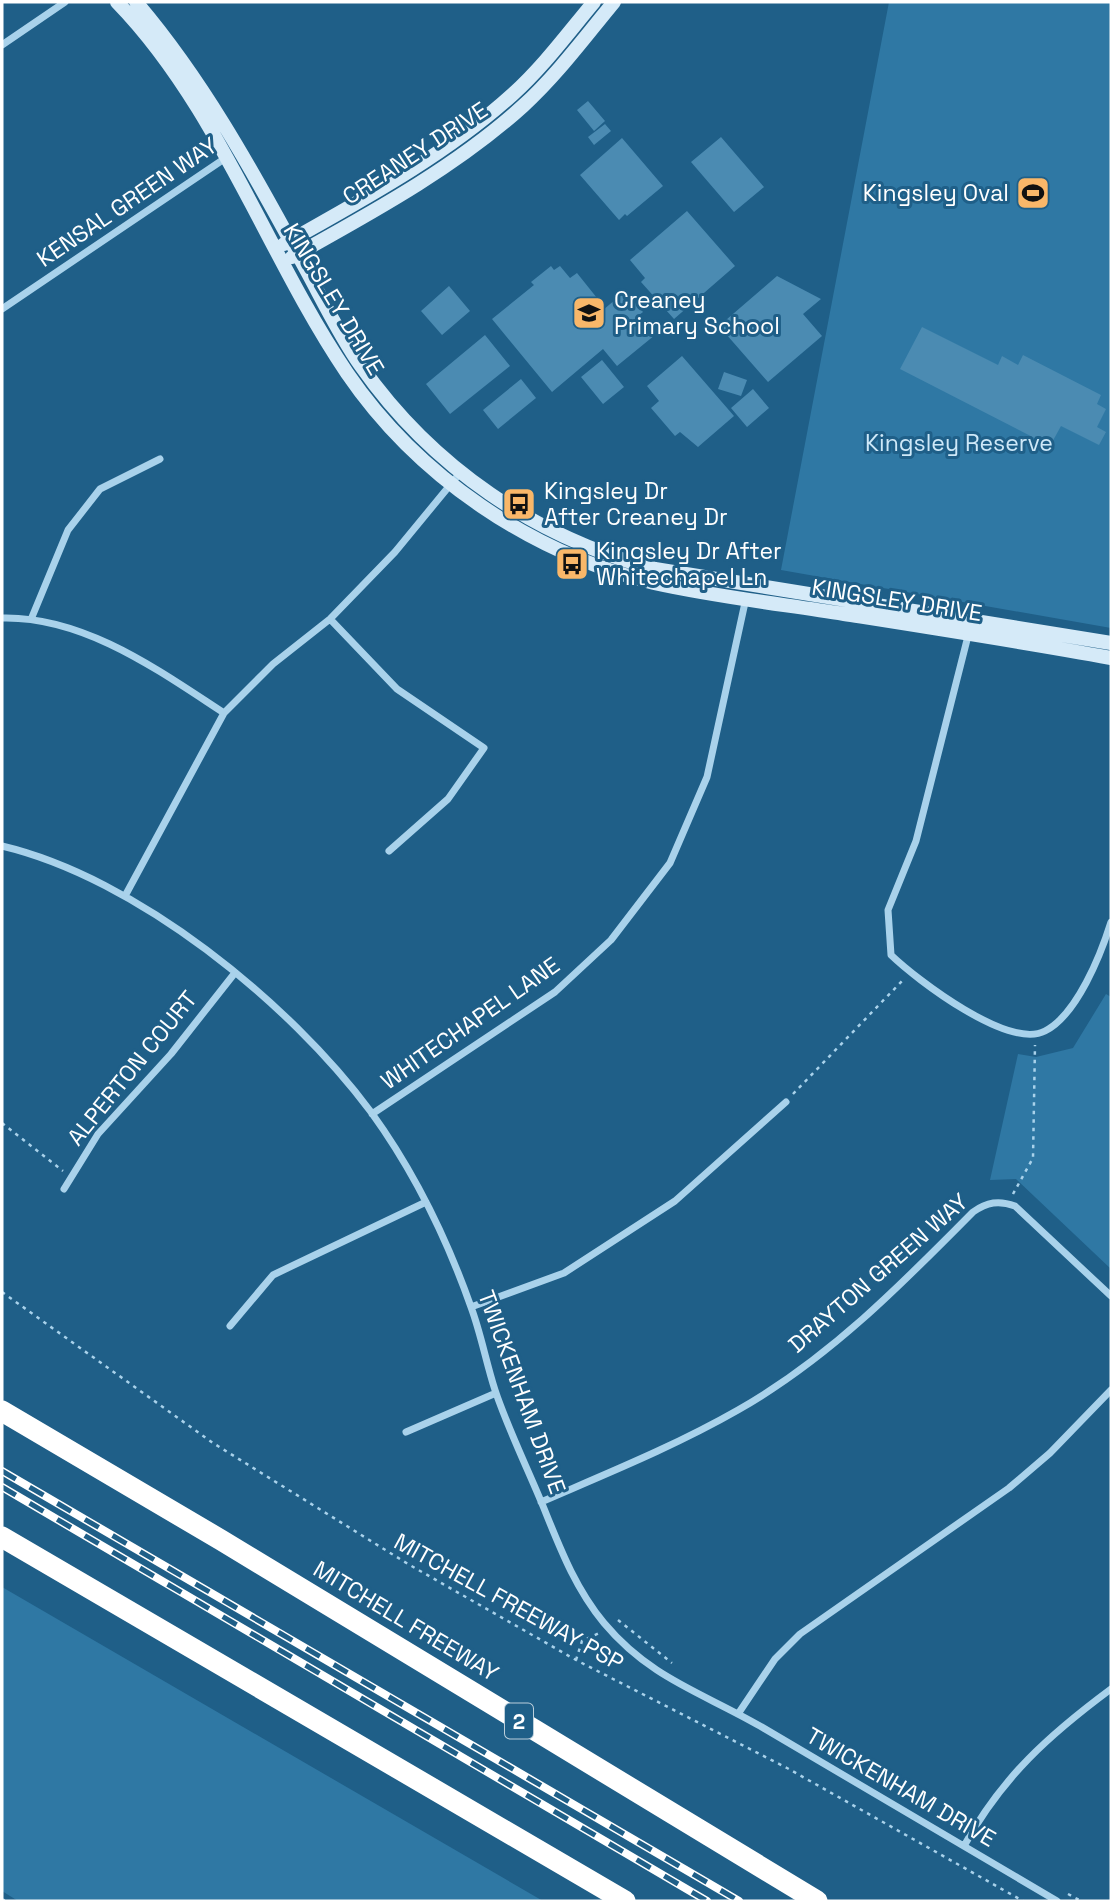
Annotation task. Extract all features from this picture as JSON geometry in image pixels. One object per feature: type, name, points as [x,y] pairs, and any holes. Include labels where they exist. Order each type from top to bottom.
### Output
[{"type":"highway","name":"MITCHELL FREEWAY","points":[[2,1410],[817,1901]]},
{"type":"highway","points":[[2,1537],[625,1901]]},
{"type":"main road","name":"KINGSLEY DRIVE","points":[[117,2],[167,65],[225,158],[348,374],[415,452],[530,520],[592,549],[655,569],[748,583],[1111,658]]},
{"type":"main road","name":"KINGSLEY DRIVE","points":[[136,2],[179,55],[238,150],[360,365],[393,408],[455,478],[505,522],[572,556],[653,582],[745,599],[1111,643]]},
{"type":"main road","name":"CREANEY DRIVE","points":[[276,248],[453,142],[492,112],[530,78],[594,2]]},
{"type":"main road","name":"CREANEY DRIVE","points":[[283,262],[462,155],[502,124],[541,88],[614,2]]},
{"type":"street","points":[[2,45],[65,2]]},
{"type":"street","name":"KENSAL GREEN WAY","points":[[2,309],[238,150]]},
{"type":"street","points":[[32,617],[68,530],[100,489],[160,459]]},
{"type":"street","points":[[125,896],[225,713],[273,664],[330,619],[395,552],[455,478]]},
{"type":"street","name":"WHITECHAPEL LANE","points":[[372,1114],[555,992],[611,940],[670,863],[707,777],[748,583]]},
{"type":"street","points":[[2,618],[32,617],[116,646],[225,713]]},
{"type":"street","points":[[330,619],[397,689],[484,748],[448,799],[388,851]]},
{"type":"street","points":[[970,628],[916,841],[888,910],[891,955],[910,973],[971,1014],[1021,1034],[1034,1034],[1045,1031],[1060,1020],[1078,995],[1095,964],[1111,922]]},
{"type":"street","name":"TWICKENHAM DRIVE","points":[[2,846],[46,858],[125,896],[208,951],[317,1047],[372,1114],[426,1202],[471,1307],[496,1393],[570,1572],[609,1628],[637,1656],[672,1682],[738,1714],[1057,1901]]},
{"type":"street","name":"ALPERTON COURT","points":[[64,1189],[98,1134],[171,1054],[234,974]]},
{"type":"street","points":[[471,1307],[564,1273],[664,1209],[786,1102]]},
{"type":"street","points":[[230,1325],[273,1275],[426,1202]]},
{"type":"street","name":"DRAYTON GREEN WAY","points":[[541,1502],[666,1448],[770,1390],[826,1350],[902,1284],[973,1212],[992,1203],[1007,1203],[1022,1212],[1111,1296]]},
{"type":"street","points":[[738,1714],[775,1659],[800,1634],[1009,1488],[1050,1453],[1111,1390]]},
{"type":"street","points":[[406,1432],[496,1393]]},
{"type":"street","points":[[964,1846],[1026,1758],[1053,1732],[1111,1689]]},
{"type":"path","points":[[786,1102],[910,973]]},
{"type":"path","points":[[1007,1203],[1033,1158],[1034,1034]]},
{"type":"path","points":[[2,1123],[71,1177]]},
{"type":"path","name":"MITCHELL FREEWAY PSP","points":[[2,1292],[213,1443],[408,1564],[576,1660],[787,1768],[1023,1901]]},
{"type":"path","points":[[576,1660],[582,1641],[609,1628]]},
{"type":"green space","name":"Kingsley Reserve","points":[[889,2],[1111,2],[1111,628],[781,570]]},
{"type":"green space","points":[[1106,994],[1111,997],[1111,1269],[1016,1179],[990,1180],[1018,1054],[1036,1057],[1073,1048]]},
{"type":"green space","points":[[2,1587],[543,1901],[18,1901],[2,1891]]},
{"type":"building","points":[[588,101],[605,121],[594,131],[577,110]]},
{"type":"building","points":[[605,124],[611,131],[594,145],[588,137]]},
{"type":"building","points":[[721,137],[764,187],[734,212],[691,162]]},
{"type":"building","points":[[622,138],[663,186],[619,220],[580,175]]},
{"type":"building","points":[[687,211],[735,266],[674,319],[641,282],[645,278],[630,260]]},
{"type":"building","points":[[551,266],[554,270],[560,266],[570,278],[577,273],[601,303],[599,305],[603,310],[622,294],[629,302],[632,299],[643,312],[639,315],[655,335],[617,366],[603,349],[552,392],[492,319],[534,285],[531,282]]},
{"type":"building","points":[[777,276],[821,299],[803,314],[822,336],[768,382],[719,326]]},
{"type":"building","points":[[449,286],[470,311],[442,335],[421,311]]},
{"type":"building","points":[[922,327],[998,365],[1002,356],[1018,365],[1023,355],[1101,395],[1097,404],[1106,409],[1097,427],[1106,432],[1099,445],[1061,426],[1050,446],[900,369]]},
{"type":"building","points":[[485,335],[510,366],[450,414],[426,384]]},
{"type":"building","points":[[682,356],[734,416],[698,447],[680,432],[675,436],[651,408],[659,401],[647,386]]},
{"type":"building","points":[[602,360],[624,387],[603,404],[581,377]]},
{"type":"building","points":[[724,372],[747,380],[741,396],[718,389]]},
{"type":"building","points":[[521,379],[536,398],[498,429],[483,410]]},
{"type":"building","points":[[753,389],[769,408],[747,427],[731,408]]},
{"type":"railway","points":[[2,1471],[739,1901]]},
{"type":"railway","points":[[2,1487],[707,1901]]},
{"type":"place","name":"Kingsley Oval","points":[[1033,193]]},
{"type":"place","name":"Creaney Primary School","points":[[589,313]]},
{"type":"place","name":"Kingsley Dr After Creaney Dr","points":[[519,504]]},
{"type":"place","name":"Kingsley Dr After Whitechapel Ln","points":[[572,564]]}]
